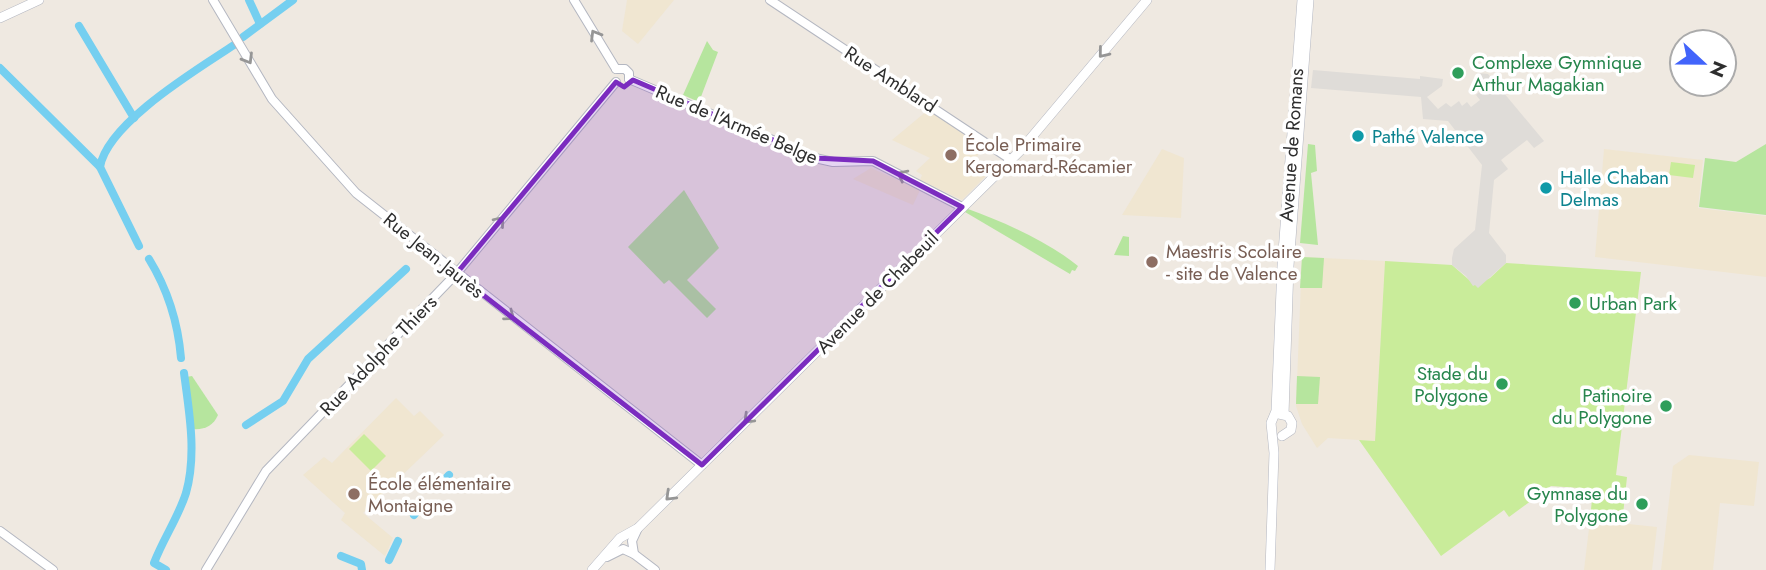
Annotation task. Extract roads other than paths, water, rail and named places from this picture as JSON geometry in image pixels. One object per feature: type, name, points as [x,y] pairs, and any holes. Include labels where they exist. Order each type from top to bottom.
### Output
[{"type":"main road","points":[[0,18],[39,0]]},
{"type":"main road","name":"Avenue de Chabeuil","points":[[599,564],[620,538],[638,527],[702,465],[1050,118],[1147,0]]},
{"type":"main road","name":"Avenue de Romans","points":[[1279,415],[1282,257],[1302,0]]},
{"type":"main road","name":"Avenue de Romans","points":[[1279,415],[1309,0]]},
{"type":"main road","points":[[1270,570],[1277,434],[1271,424],[1279,415],[1291,419],[1293,426],[1287,434],[1277,434]]},
{"type":"street","name":"Rue Jean Jaurès","points":[[213,0],[272,99],[356,193],[702,465]]},
{"type":"street","points":[[574,0],[616,69]]},
{"type":"street","name":"Rue Amblard","points":[[771,0],[1010,159]]},
{"type":"street","points":[[616,69],[625,69],[629,73],[629,79],[624,83],[616,82],[613,74],[616,69]]},
{"type":"street","name":"Rue de l'Armée Belge","points":[[629,79],[815,158],[833,162],[873,161],[962,207]]},
{"type":"street","name":"Rue Adolphe Thiers","points":[[206,570],[266,471],[456,274],[616,82]]},
{"type":"street","points":[[634,554],[632,541],[638,527]]},
{"type":"street","points":[[0,531],[53,570]]},
{"type":"street","points":[[599,564],[623,549],[656,570]]},
{"type":"waterway","points":[[249,0],[260,24]]},
{"type":"waterway","points":[[243,37],[293,0]]},
{"type":"waterway","points":[[79,26],[134,118]]},
{"type":"waterway","points":[[139,246],[100,167],[106,150],[136,115],[234,45]]},
{"type":"waterway","points":[[0,68],[100,167]]},
{"type":"waterway","points":[[149,259],[162,282],[171,307],[181,358]]},
{"type":"waterway","points":[[246,425],[283,401],[308,359],[406,269]]},
{"type":"waterway","points":[[166,570],[154,563],[183,502],[191,463],[191,433],[184,373]]},
{"type":"waterway","points":[[437,488],[449,475]]},
{"type":"waterway","points":[[414,515],[421,506]]},
{"type":"waterway","points":[[389,560],[398,541]]},
{"type":"waterway","points":[[341,556],[361,564],[362,570]]},
{"type":"place","name":"Complexe Gymnique Arthur Magakian","points":[[1458,73]]},
{"type":"place","name":"Pathé Valence","points":[[1358,136]]},
{"type":"place","name":"École Primaire Kergomard-Récamier","points":[[951,155]]},
{"type":"place","name":"Halle Chaban Delmas","points":[[1546,188]]},
{"type":"place","name":"Maestris Scolaire - site de Valence","points":[[1152,262]]},
{"type":"place","name":"Urban Park","points":[[1575,303]]},
{"type":"place","name":"Stade du Polygone","points":[[1502,384]]},
{"type":"place","name":"Patinoire du Polygone","points":[[1666,406]]},
{"type":"place","name":"École élémentaire Montaigne","points":[[354,494]]},
{"type":"place","name":"Gymnase du Polygone","points":[[1642,504]]}]
